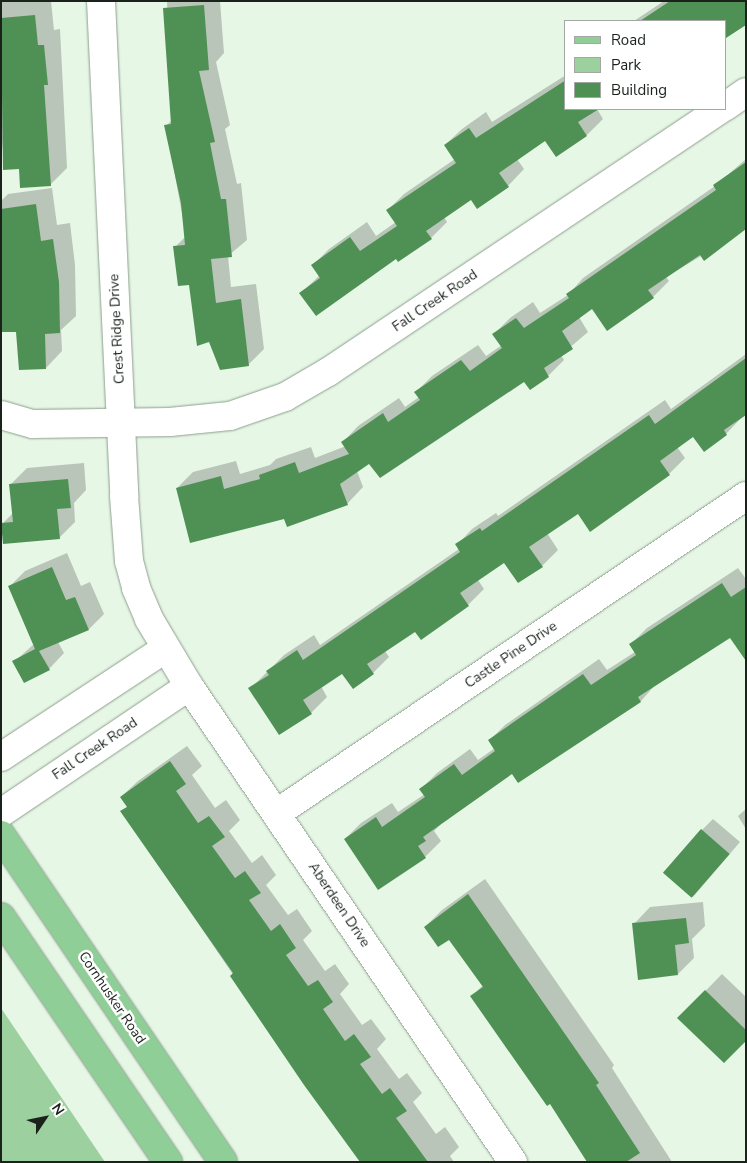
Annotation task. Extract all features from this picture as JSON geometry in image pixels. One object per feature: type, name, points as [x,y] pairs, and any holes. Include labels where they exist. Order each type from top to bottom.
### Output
[{"type":"main road","name":"Cornhusker Road","points":[[1,835],[223,1162]]},
{"type":"main road","points":[[1,917],[168,1162]]},
{"type":"street","name":"Crest Ridge Drive","points":[[101,1],[129,561],[149,619],[165,649]]},
{"type":"street","points":[[727,105],[746,92]]},
{"type":"street","name":"Fall Creek Road","points":[[122,424],[230,416],[285,397],[328,372],[721,110]]},
{"type":"street","points":[[1,415],[33,424],[122,424]]},
{"type":"street","name":"Castle Pine Drive","points":[[277,813],[746,496]]},
{"type":"street","points":[[1,757],[165,649]]},
{"type":"street","name":"Aberdeen Drive","points":[[165,649],[188,686],[277,813],[512,1162]]},
{"type":"street","name":"Fall Creek Road","points":[[1,813],[188,686]]},
{"type":"green space","points":[[1,1008],[105,1162],[1,1162]]},
{"type":"building","points":[[670,1],[746,1],[746,25],[727,37],[727,20],[642,20]]},
{"type":"building","points":[[204,5],[209,70],[199,71],[215,142],[210,143],[221,199],[226,199],[232,257],[211,259],[216,303],[241,299],[249,366],[220,370],[209,342],[197,346],[189,285],[178,286],[173,246],[185,245],[181,203],[164,125],[171,124],[163,8]]},
{"type":"building","points":[[35,15],[38,45],[44,45],[48,85],[44,85],[51,186],[20,188],[19,169],[3,170],[1,18]]},
{"type":"building","points":[[564,81],[564,110],[597,110],[578,122],[587,136],[556,157],[545,141],[499,173],[509,187],[477,209],[471,200],[426,231],[432,239],[398,262],[396,259],[316,316],[299,293],[320,278],[311,265],[350,237],[360,251],[397,226],[386,210],[456,163],[444,145],[469,128],[476,138]]},
{"type":"building","points":[[746,162],[746,229],[704,261],[700,255],[648,290],[654,298],[607,331],[592,309],[562,331],[573,349],[544,368],[549,377],[530,390],[524,382],[380,478],[369,464],[340,484],[348,505],[287,527],[284,519],[190,543],[176,488],[221,476],[224,489],[260,479],[259,475],[295,462],[299,473],[349,454],[341,442],[383,413],[388,422],[420,400],[414,392],[461,360],[470,371],[502,348],[492,334],[516,318],[524,328],[569,298],[566,294],[716,190],[713,185]]},
{"type":"building","points":[[36,204],[41,241],[53,239],[59,282],[60,333],[45,334],[46,369],[19,370],[16,332],[1,332],[1,209]]},
{"type":"building","points":[[746,358],[746,415],[724,430],[727,435],[704,452],[693,437],[660,461],[670,475],[590,532],[578,514],[529,547],[543,567],[518,583],[504,563],[460,593],[469,606],[421,640],[415,632],[367,664],[374,674],[353,689],[342,674],[303,700],[312,714],[279,735],[248,688],[269,675],[266,671],[297,650],[303,660],[460,552],[455,544],[480,528],[482,531],[649,415],[655,424]]},
{"type":"building","points":[[68,479],[71,508],[57,509],[60,539],[3,544],[1,523],[13,522],[9,484]]},
{"type":"building","points":[[52,567],[66,600],[75,597],[89,630],[39,651],[50,670],[24,683],[12,661],[35,649],[8,586]]},
{"type":"building","points":[[722,583],[731,597],[746,587],[746,661],[730,638],[638,697],[641,702],[518,783],[512,774],[423,837],[426,841],[418,846],[426,858],[378,890],[344,839],[376,817],[382,827],[425,797],[419,789],[454,764],[462,775],[495,751],[488,740],[583,674],[591,685],[636,655],[629,644]]},
{"type":"building","points":[[170,761],[186,784],[176,791],[198,823],[209,816],[225,837],[212,846],[235,878],[245,871],[261,893],[249,900],[271,931],[280,924],[296,948],[286,955],[308,986],[318,980],[333,1002],[323,1009],[345,1041],[354,1034],[371,1057],[360,1064],[382,1094],[390,1088],[407,1111],[396,1118],[428,1162],[360,1162],[304,1085],[230,976],[233,973],[120,811],[127,807],[120,797]]},
{"type":"building","points":[[701,829],[730,854],[692,898],[663,873]]},
{"type":"building","points":[[468,894],[599,1083],[596,1085],[640,1153],[626,1162],[587,1162],[550,1104],[547,1106],[470,996],[483,987],[449,940],[438,947],[424,927]]},
{"type":"building","points":[[686,918],[689,943],[675,945],[678,975],[638,980],[632,923]]},
{"type":"building","points":[[705,990],[746,1030],[746,1041],[724,1063],[677,1018]]}]
